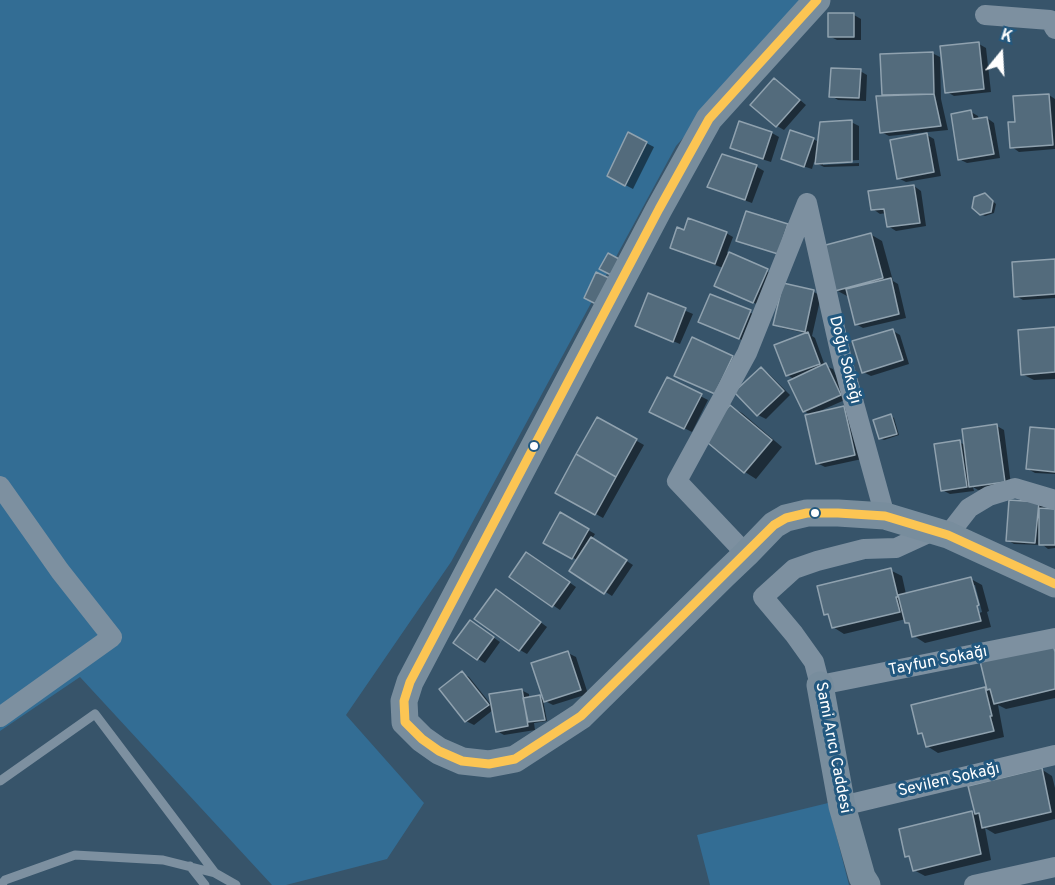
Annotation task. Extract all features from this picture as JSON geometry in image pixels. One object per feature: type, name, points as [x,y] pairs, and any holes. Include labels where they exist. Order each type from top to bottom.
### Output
[{"type":"street","points":[[817,0],[709,118],[410,682],[404,701],[405,722],[422,739],[439,751],[462,760],[489,764],[515,759],[581,716],[774,525],[786,518],[807,513],[885,516],[941,533],[1055,584]]},
{"type":"street","points":[[985,15],[1050,20],[1055,29]]},
{"type":"street","name":"Doğu Sokağı","points":[[746,554],[677,481],[747,352],[807,203],[842,360],[885,516]]},
{"type":"street","points":[[0,486],[60,571],[112,637],[0,717]]},
{"type":"street","points":[[941,533],[969,508],[989,496],[1015,488],[1055,500]]},
{"type":"street","name":"Sami Arıcı Caddesi","points":[[867,885],[862,877],[842,806],[814,662],[764,597],[794,569],[864,549],[896,548],[941,533]]},
{"type":"street","name":"Tayfun Sokağı","points":[[820,685],[1055,638]]},
{"type":"street","name":"Sevilen Sokağı","points":[[842,806],[1055,755]]},
{"type":"street","points":[[974,885],[1055,867]]},
{"type":"lane","points":[[0,781],[95,714],[215,873]]},
{"type":"lane","points":[[1,885],[5,880],[75,855],[163,860],[215,873],[236,885]]},
{"type":"lane","points":[[189,866],[205,885]]},
{"type":"shaded area","points":[[0,0],[805,0],[676,146],[451,562],[346,715],[424,803],[387,859],[286,885],[272,885],[80,677],[0,731]]},
{"type":"shaded area","points":[[828,803],[849,885],[710,885],[697,835]]},
{"type":"building","points":[[828,13],[854,13],[854,37],[828,37]]},
{"type":"building","points":[[979,42],[984,89],[945,93],[940,46]]},
{"type":"building","points":[[933,52],[934,94],[882,95],[880,54]]},
{"type":"building","points":[[831,68],[861,69],[859,98],[829,97]]},
{"type":"building","points":[[774,78],[800,100],[776,127],[750,105]]},
{"type":"building","points":[[934,94],[941,126],[880,133],[876,96]]},
{"type":"building","points":[[1049,94],[1053,145],[1010,148],[1008,122],[1015,122],[1013,96]]},
{"type":"building","points":[[971,110],[973,119],[987,117],[994,154],[958,160],[951,114]]},
{"type":"building","points":[[852,120],[852,162],[815,164],[820,122]]},
{"type":"building","points":[[739,121],[772,132],[763,159],[730,148]]},
{"type":"building","points":[[790,130],[814,138],[804,167],[781,159]]},
{"type":"building","points":[[628,132],[647,142],[625,186],[607,176]]},
{"type":"building","points":[[927,133],[934,172],[897,179],[890,140]]},
{"type":"building","points":[[722,154],[757,165],[745,200],[707,187]]},
{"type":"building","points":[[914,185],[920,223],[887,227],[884,209],[871,210],[868,191]]},
{"type":"building","points":[[985,193],[993,201],[991,212],[980,215],[972,208],[974,197]]},
{"type":"building","points":[[746,211],[788,224],[778,254],[736,241]]},
{"type":"building","points":[[688,218],[727,232],[715,264],[670,248],[677,227],[684,230]]},
{"type":"building","points":[[871,233],[883,278],[835,291],[822,246]]},
{"type":"building","points":[[729,252],[768,269],[753,303],[714,286]]},
{"type":"building","points":[[608,253],[619,259],[611,275],[599,269]]},
{"type":"building","points":[[1055,259],[1055,294],[1014,297],[1012,262]]},
{"type":"building","points":[[596,272],[609,278],[596,304],[584,298]]},
{"type":"building","points":[[891,278],[899,314],[855,325],[846,289]]},
{"type":"building","points":[[783,283],[814,290],[805,332],[773,325]]},
{"type":"building","points":[[648,293],[686,308],[673,342],[635,326]]},
{"type":"building","points":[[710,294],[751,310],[739,339],[698,322]]},
{"type":"building","points":[[1055,327],[1055,372],[1021,375],[1018,330]]},
{"type":"building","points":[[893,329],[903,360],[862,373],[852,341]]},
{"type":"building","points":[[808,332],[820,364],[786,376],[774,345]]},
{"type":"building","points":[[692,337],[733,356],[715,394],[674,376]]},
{"type":"building","points":[[826,363],[841,395],[803,412],[788,381]]},
{"type":"building","points":[[761,367],[784,391],[757,416],[734,392]]},
{"type":"building","points":[[667,377],[702,394],[684,429],[649,412]]},
{"type":"building","points":[[730,405],[772,440],[744,473],[702,438]]},
{"type":"building","points":[[844,406],[855,455],[816,464],[805,415]]},
{"type":"building","points":[[891,414],[897,434],[879,439],[873,420]]},
{"type":"building","points":[[597,417],[637,439],[616,477],[576,454]]},
{"type":"building","points":[[997,424],[1005,482],[969,487],[962,429]]},
{"type":"building","points":[[1030,427],[1055,429],[1055,472],[1026,469]]},
{"type":"building","points":[[960,440],[967,487],[941,491],[934,444]]},
{"type":"building","points":[[576,454],[616,477],[595,515],[555,493]]},
{"type":"building","points":[[1009,500],[1039,502],[1035,543],[1006,541]]},
{"type":"building","points":[[1039,508],[1055,509],[1055,545],[1039,545]]},
{"type":"building","points":[[560,512],[589,529],[572,559],[543,543]]},
{"type":"building","points":[[591,537],[627,560],[604,594],[569,571]]},
{"type":"building","points":[[526,552],[570,582],[552,607],[509,577]]},
{"type":"building","points":[[891,568],[900,612],[832,628],[828,614],[824,615],[817,586]]},
{"type":"building","points":[[971,577],[981,621],[912,637],[909,623],[905,623],[898,595]]},
{"type":"building","points":[[496,589],[541,622],[519,651],[474,619]]},
{"type":"building","points":[[470,620],[494,637],[477,660],[453,643]]},
{"type":"building","points":[[1053,644],[1055,689],[994,704],[990,689],[987,690],[980,661]]},
{"type":"building","points":[[568,651],[581,690],[544,702],[531,663]]},
{"type":"building","points":[[462,671],[489,705],[465,722],[439,689]]},
{"type":"building","points":[[985,687],[994,731],[926,747],[922,733],[918,734],[911,705]]},
{"type":"building","points":[[522,689],[528,726],[496,732],[489,694]]},
{"type":"building","points":[[540,695],[545,720],[528,722],[523,698]]},
{"type":"building","points":[[1042,768],[1051,812],[982,828],[979,813],[975,814],[968,786]]},
{"type":"building","points":[[972,811],[981,854],[913,871],[909,856],[905,857],[899,829]]},
{"type":"transit line","points":[[817,0],[709,119],[659,209],[410,682],[404,701],[405,722],[422,739],[439,751],[462,761],[489,764],[515,759],[581,716],[774,525],[786,518],[807,513],[885,516],[948,535],[1055,584]]}]
